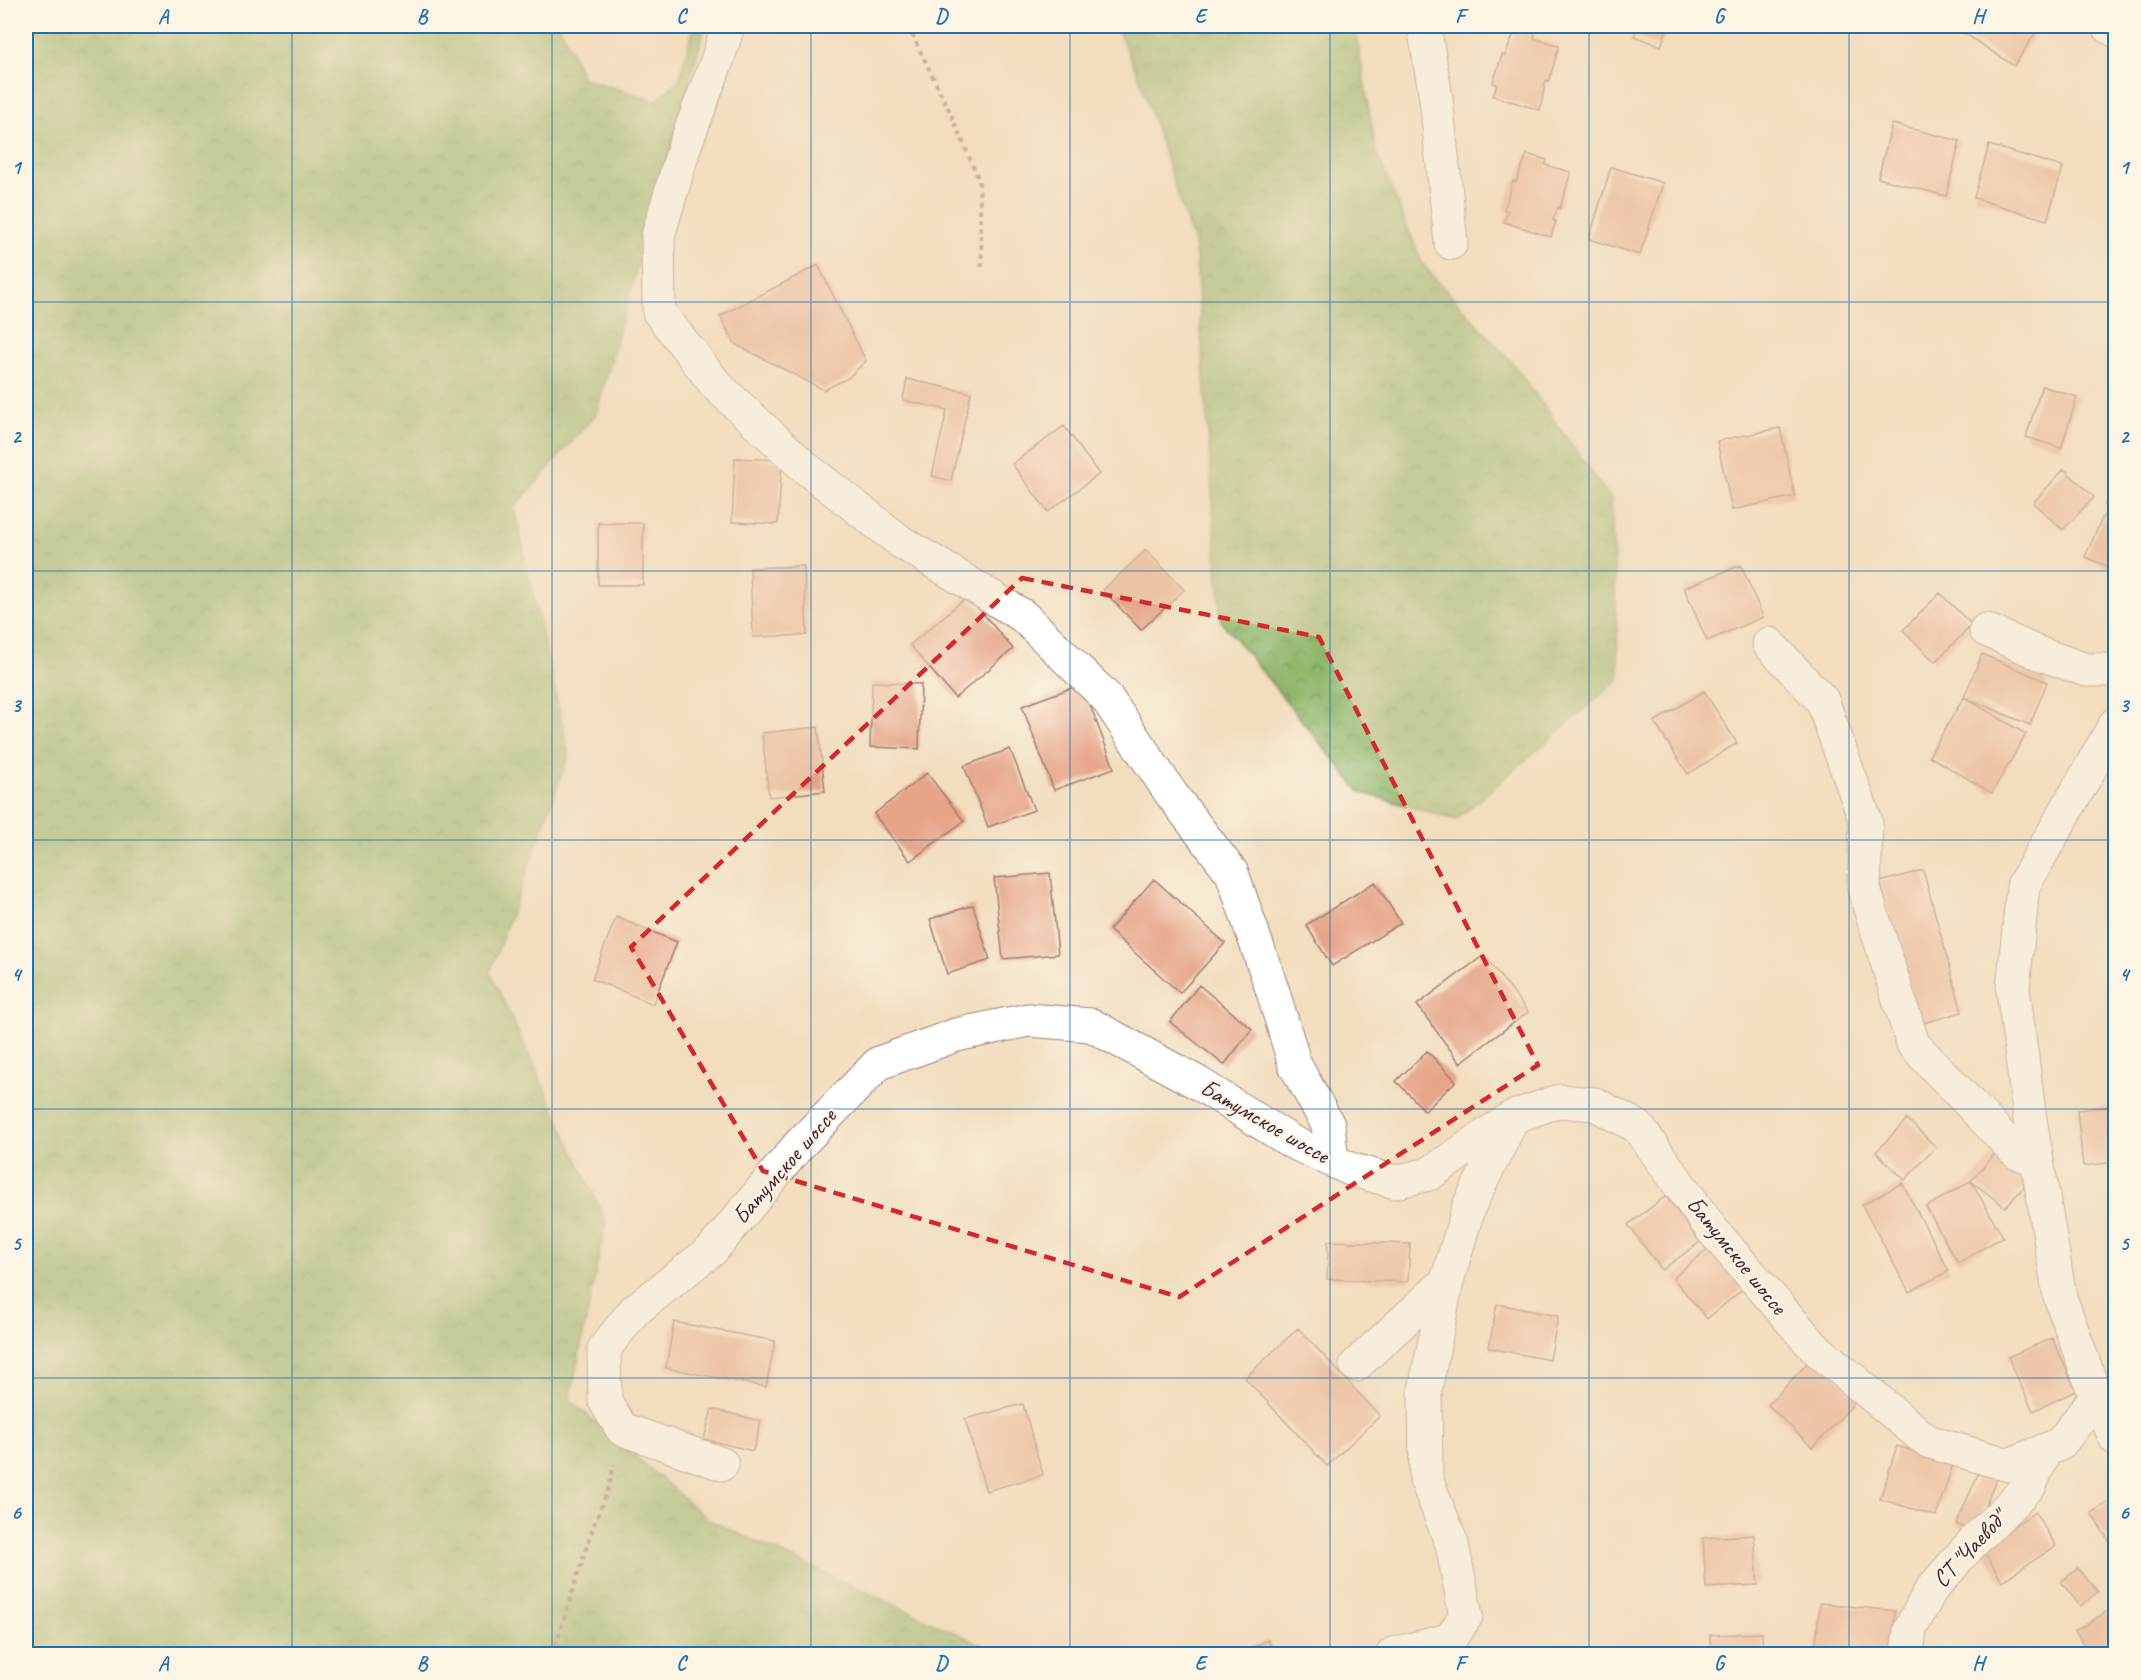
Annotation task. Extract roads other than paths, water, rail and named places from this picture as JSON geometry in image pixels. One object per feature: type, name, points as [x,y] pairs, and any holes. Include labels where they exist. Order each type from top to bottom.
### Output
[{"type":"street","points":[[728,26],[685,145],[658,236],[659,312],[717,386],[807,469],[901,542],[1023,616],[1106,697],[1172,795],[1232,873],[1273,992],[1295,1065],[1328,1125],[1332,1160]]},
{"type":"street","points":[[1424,26],[1436,98],[1451,243]]},
{"type":"street","points":[[2108,26],[2115,31]]},
{"type":"street","points":[[1986,630],[2038,653],[2086,670],[2115,670]]},
{"type":"street","points":[[1769,644],[1822,700],[1834,733],[1866,822],[1864,889],[1913,1044],[2017,1153],[2036,1158]]},
{"type":"street","points":[[2115,723],[2023,886],[2013,989],[2036,1158],[2060,1297],[2096,1397],[2115,1439]]},
{"type":"street","name":"Батумское шоссе","points":[[722,1464],[622,1429],[605,1401],[604,1349],[634,1311],[712,1250],[799,1145],[879,1063],[956,1035],[1029,1020],[1091,1025],[1198,1083],[1292,1142],[1350,1169],[1395,1182],[1429,1174],[1513,1117],[1559,1101],[1595,1104],[1638,1127],[1713,1231],[1814,1347],[1927,1441],[2009,1465],[2060,1444],[2096,1397]]},
{"type":"street","points":[[1393,1654],[1449,1640],[1466,1616],[1452,1544],[1426,1479],[1425,1390],[1447,1281],[1469,1206],[1513,1117]]},
{"type":"street","points":[[1356,1365],[1447,1281]]},
{"type":"street","name":"СТ \"Чаевод\"","points":[[1907,1654],[1910,1629],[1930,1590],[1972,1543],[2030,1485],[2045,1450]]}]
